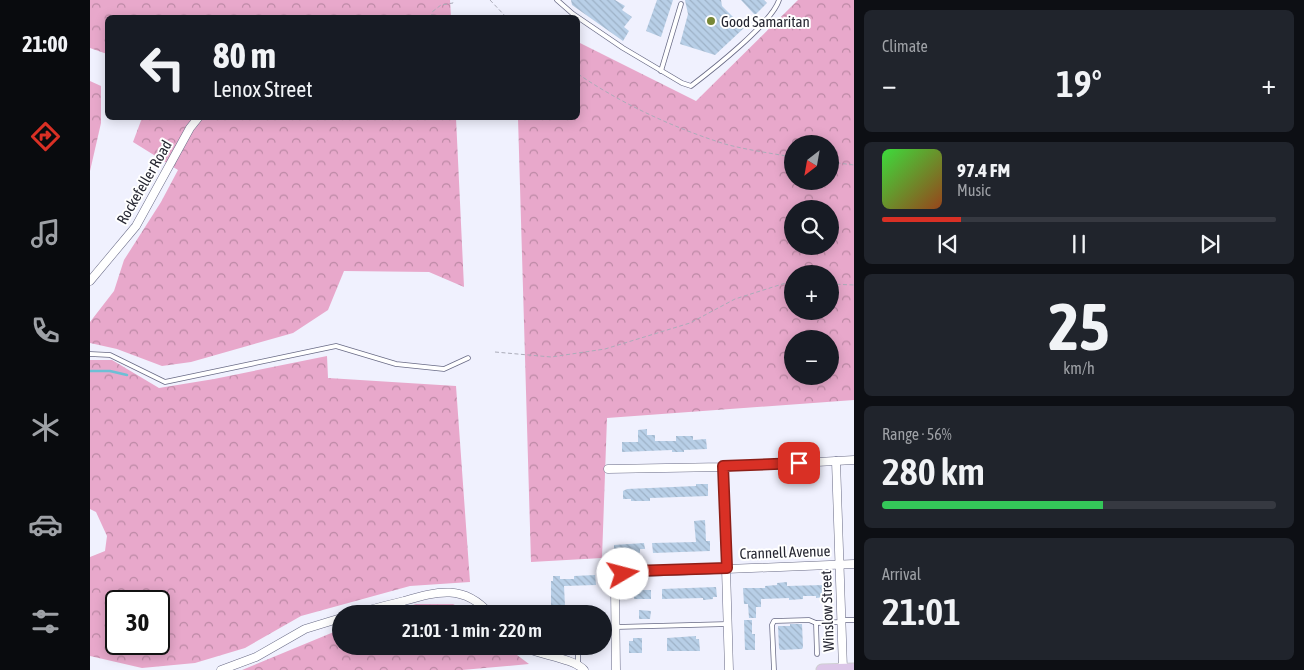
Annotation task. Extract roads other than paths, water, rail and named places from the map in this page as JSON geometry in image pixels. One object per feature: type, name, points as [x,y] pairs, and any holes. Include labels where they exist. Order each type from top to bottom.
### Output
[{"type":"main road","points":[[822,670],[848,669]]},
{"type":"street","name":"Rockefeller Road","points":[[90,281],[136,226],[190,128],[196,120]]},
{"type":"street","points":[[608,469],[854,460]]},
{"type":"street","name":"Winslow Street","points":[[836,461],[841,621],[848,669]]},
{"type":"street","points":[[723,466],[729,670]]},
{"type":"street","name":"Crannell Avenue","points":[[616,627],[615,586],[619,577],[628,572],[854,564]]},
{"type":"street","points":[[388,605],[432,593],[448,592],[472,598],[480,605]]},
{"type":"street","points":[[221,670],[256,657],[305,629],[332,621]]},
{"type":"street","points":[[616,627],[616,670]]},
{"type":"street","points":[[542,655],[581,667]]},
{"type":"lane","points":[[557,0],[575,15]]},
{"type":"lane","points":[[580,19],[661,71],[691,86],[720,64],[766,20],[777,7],[780,0]]},
{"type":"lane","points":[[661,71],[681,4]]},
{"type":"lane","points":[[90,354],[110,354],[165,382],[336,346],[396,364],[444,369],[468,358]]},
{"type":"lane","points":[[774,670],[773,622],[809,620],[816,623],[854,620]]},
{"type":"lane","points":[[816,623],[817,654]]},
{"type":"lane","points":[[616,627],[728,624]]},
{"type":"waterway","points":[[90,371],[110,371],[127,375]]},
{"type":"place","name":"Good Samaritan","points":[[711,21]]}]
